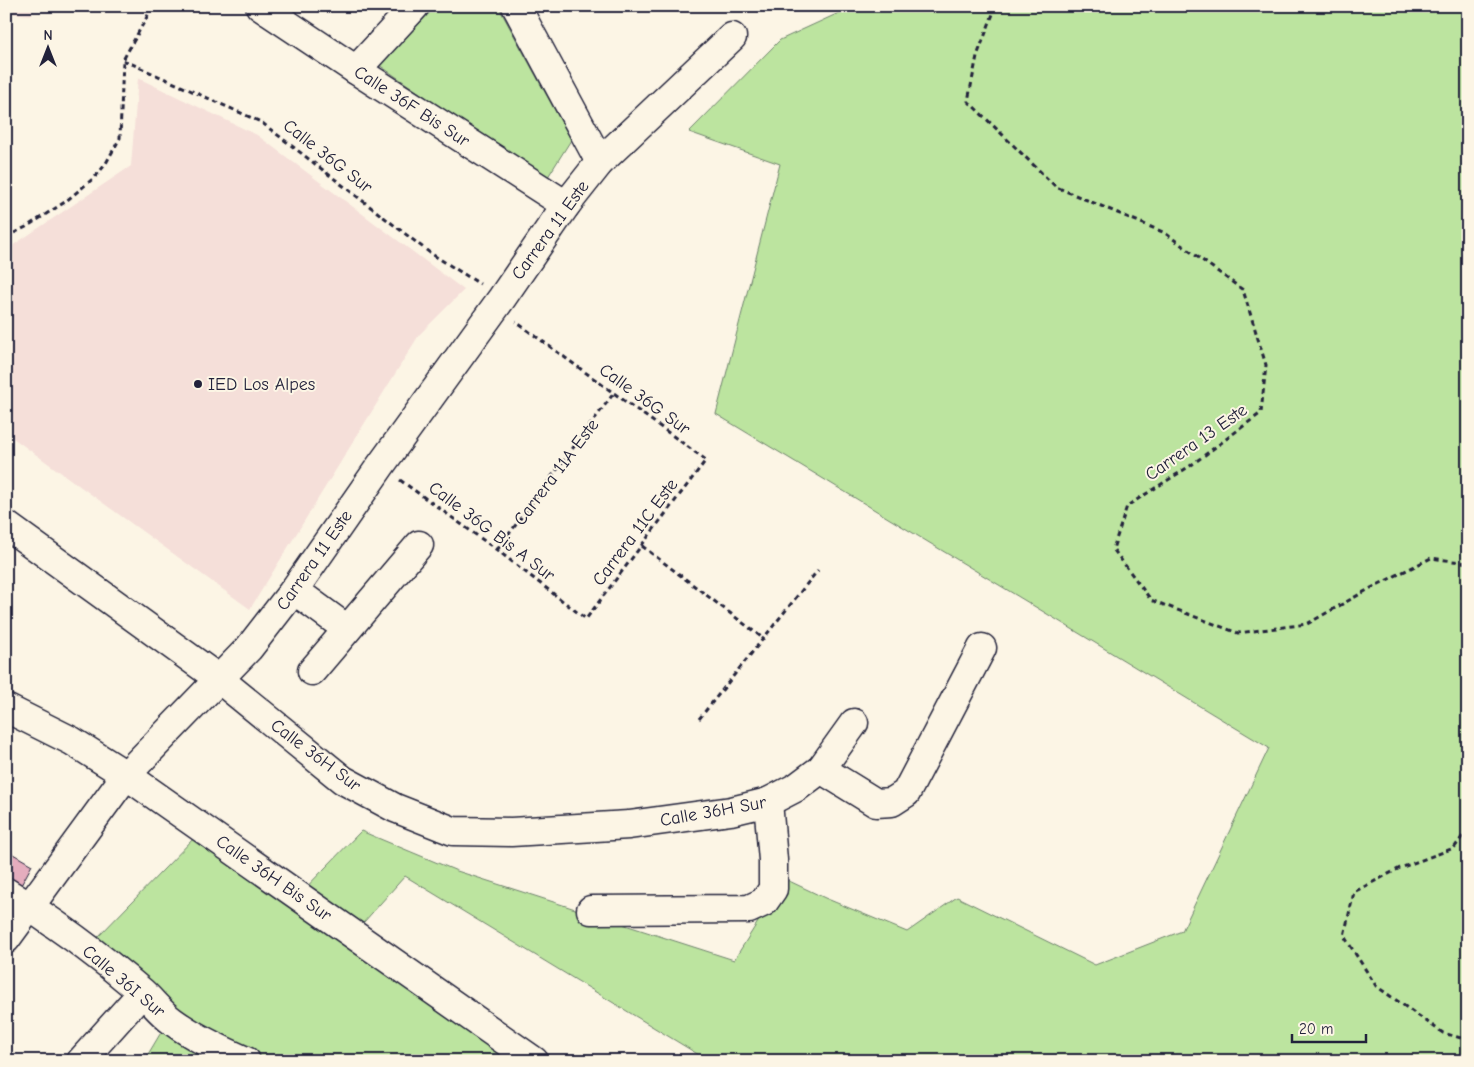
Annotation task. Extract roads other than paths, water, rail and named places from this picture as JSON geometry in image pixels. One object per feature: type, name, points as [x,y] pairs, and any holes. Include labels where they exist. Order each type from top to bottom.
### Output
[{"type":"street","name":"Calle 36F Bis Sur","points":[[260,6],[356,70],[566,204]]},
{"type":"street","points":[[356,70],[415,6]]},
{"type":"street","points":[[516,6],[600,162]]},
{"type":"street","name":"Carrera 11 Este","points":[[6,939],[126,775],[249,648],[294,590],[381,465],[499,302],[566,204],[600,162],[732,37]]},
{"type":"street","name":"Calle 36H Sur","points":[[6,525],[219,679],[343,780],[395,808],[453,831],[511,832],[629,825],[731,811],[768,802],[797,787],[821,769],[854,723]]},
{"type":"street","points":[[312,671],[419,544]]},
{"type":"street","points":[[294,590],[347,629]]},
{"type":"street","points":[[821,769],[876,803],[892,802],[906,793],[982,648]]},
{"type":"street","name":"Calle 36H Bis Sur","points":[[6,708],[72,741],[126,775],[534,1061]]},
{"type":"street","points":[[591,910],[749,909],[764,902],[773,889],[773,860],[768,802]]},
{"type":"street","name":"Calle 36I Sur","points":[[6,892],[30,907],[142,992],[172,1021],[215,1047],[246,1061]]},
{"type":"street","points":[[82,1061],[142,992]]},
{"type":"place","name":"IED Los Alpes","points":[[198,384]]}]
